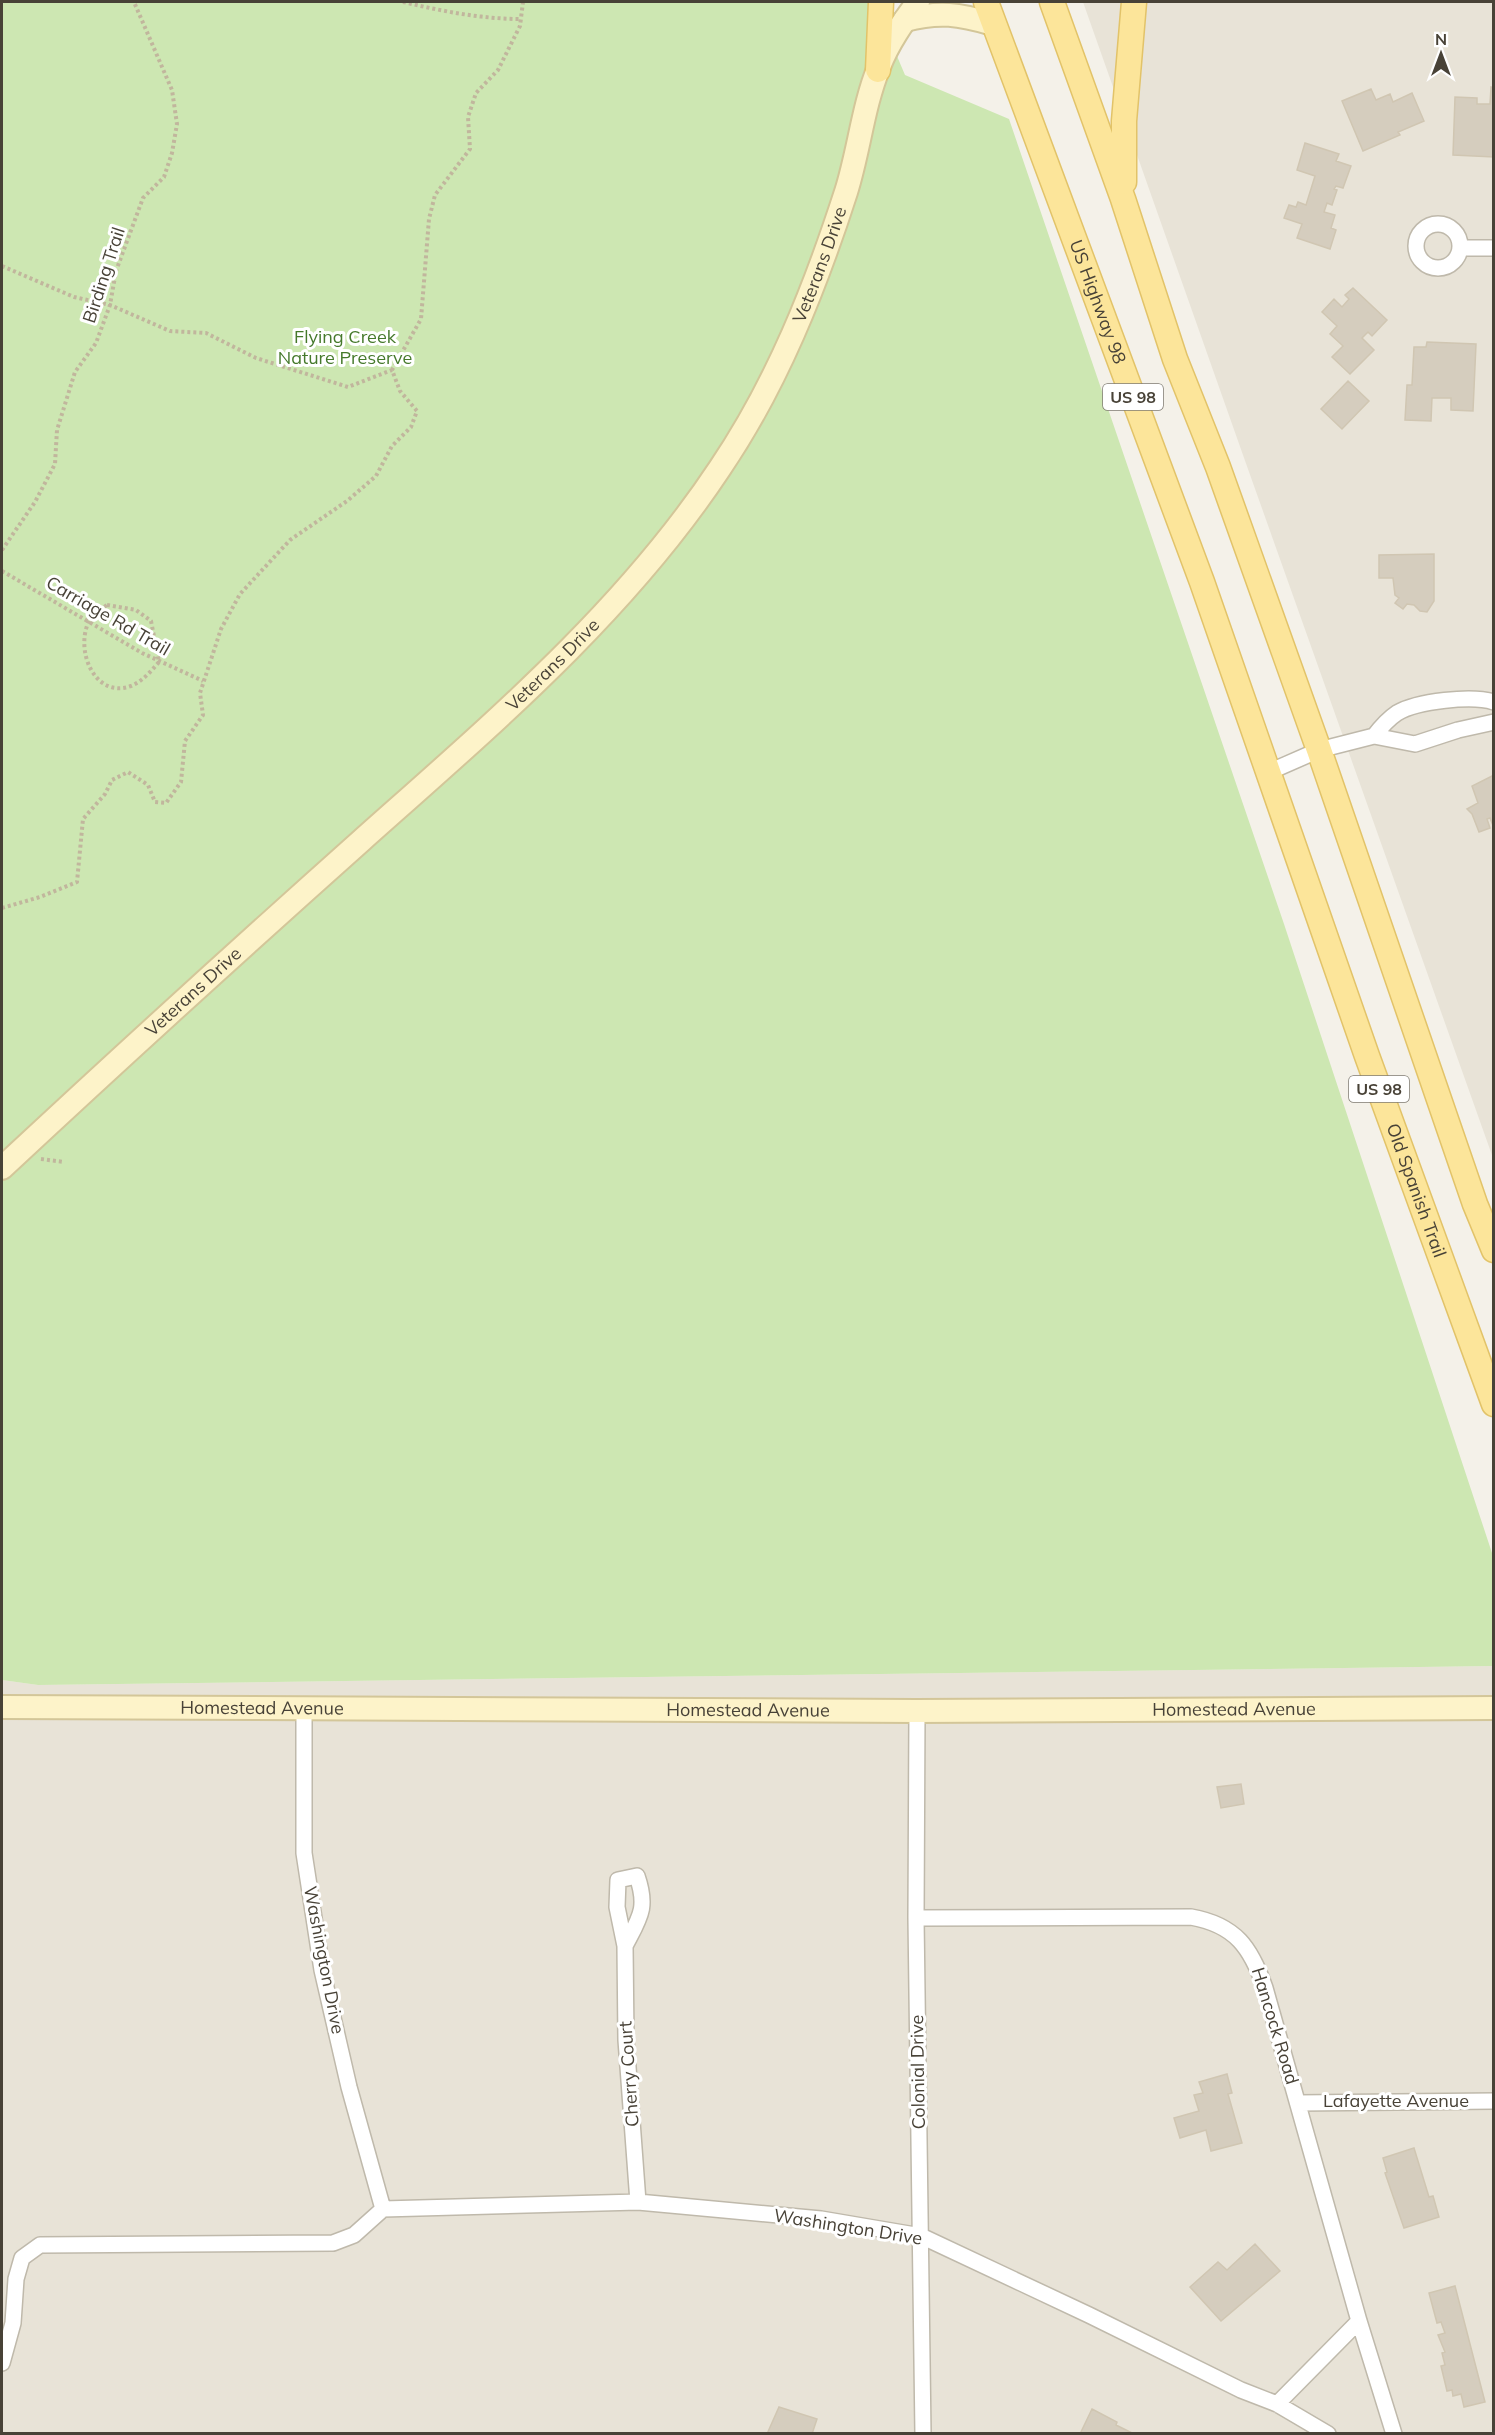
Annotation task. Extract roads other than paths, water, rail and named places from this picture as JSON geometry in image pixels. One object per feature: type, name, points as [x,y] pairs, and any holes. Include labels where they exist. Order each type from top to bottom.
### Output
[{"type":"main road","points":[[878,70],[881,2]]},
{"type":"main road","name":"US 98","points":[[1052,2],[1124,199],[1175,358],[1218,467],[1319,750],[1475,1204],[1494,1250]]},
{"type":"main road","points":[[1124,199],[1124,121],[1134,2]]},
{"type":"main road","name":"US Highway 98","points":[[989,13],[1202,582],[1269,772]]},
{"type":"main road","name":"Old Spanish Trail","points":[[1269,772],[1363,1046],[1494,1404]]},
{"type":"street","name":"Veterans Drive","points":[[2,1168],[174,1007],[501,715],[579,642],[653,559],[721,467],[777,370],[824,260],[858,154],[878,70],[905,20],[918,2]]},
{"type":"street","points":[[905,20],[932,14],[989,13]]},
{"type":"street","points":[[1461,248],[1494,248]]},
{"type":"street","points":[[1374,736],[1386,722],[1409,708],[1454,700],[1494,702]]},
{"type":"street","points":[[1269,772],[1319,750],[1374,736],[1415,744],[1458,730],[1494,722]]},
{"type":"street","name":"Homestead Avenue","points":[[2,1707],[917,1711],[1494,1708]]},
{"type":"street","name":"Washington Drive","points":[[304,1707],[304,1853],[322,1970],[349,2087],[383,2209],[638,2202],[821,2219],[921,2236],[1241,2390],[1277,2404],[1328,2433]]},
{"type":"street","name":"Colonial Drive","points":[[917,1711],[916,1918],[923,2433]]},
{"type":"street","name":"Hancock Road","points":[[916,1918],[1191,1917],[1211,1920],[1231,1931],[1246,1947],[1258,1966],[1299,2103],[1359,2321],[1394,2433]]},
{"type":"street","name":"Cherry Court","points":[[625,1946],[626,2040],[638,2202]]},
{"type":"street","name":"Lafayette Avenue","points":[[1299,2103],[1494,2101]]},
{"type":"street","points":[[2,2363],[13,2323],[16,2279],[22,2258],[40,2245],[333,2243],[354,2235],[383,2209]]},
{"type":"street","points":[[1277,2404],[1359,2321]]},
{"type":"park label","name":"Flying Creek Nature Preserve","points":[[345,347]]}]
